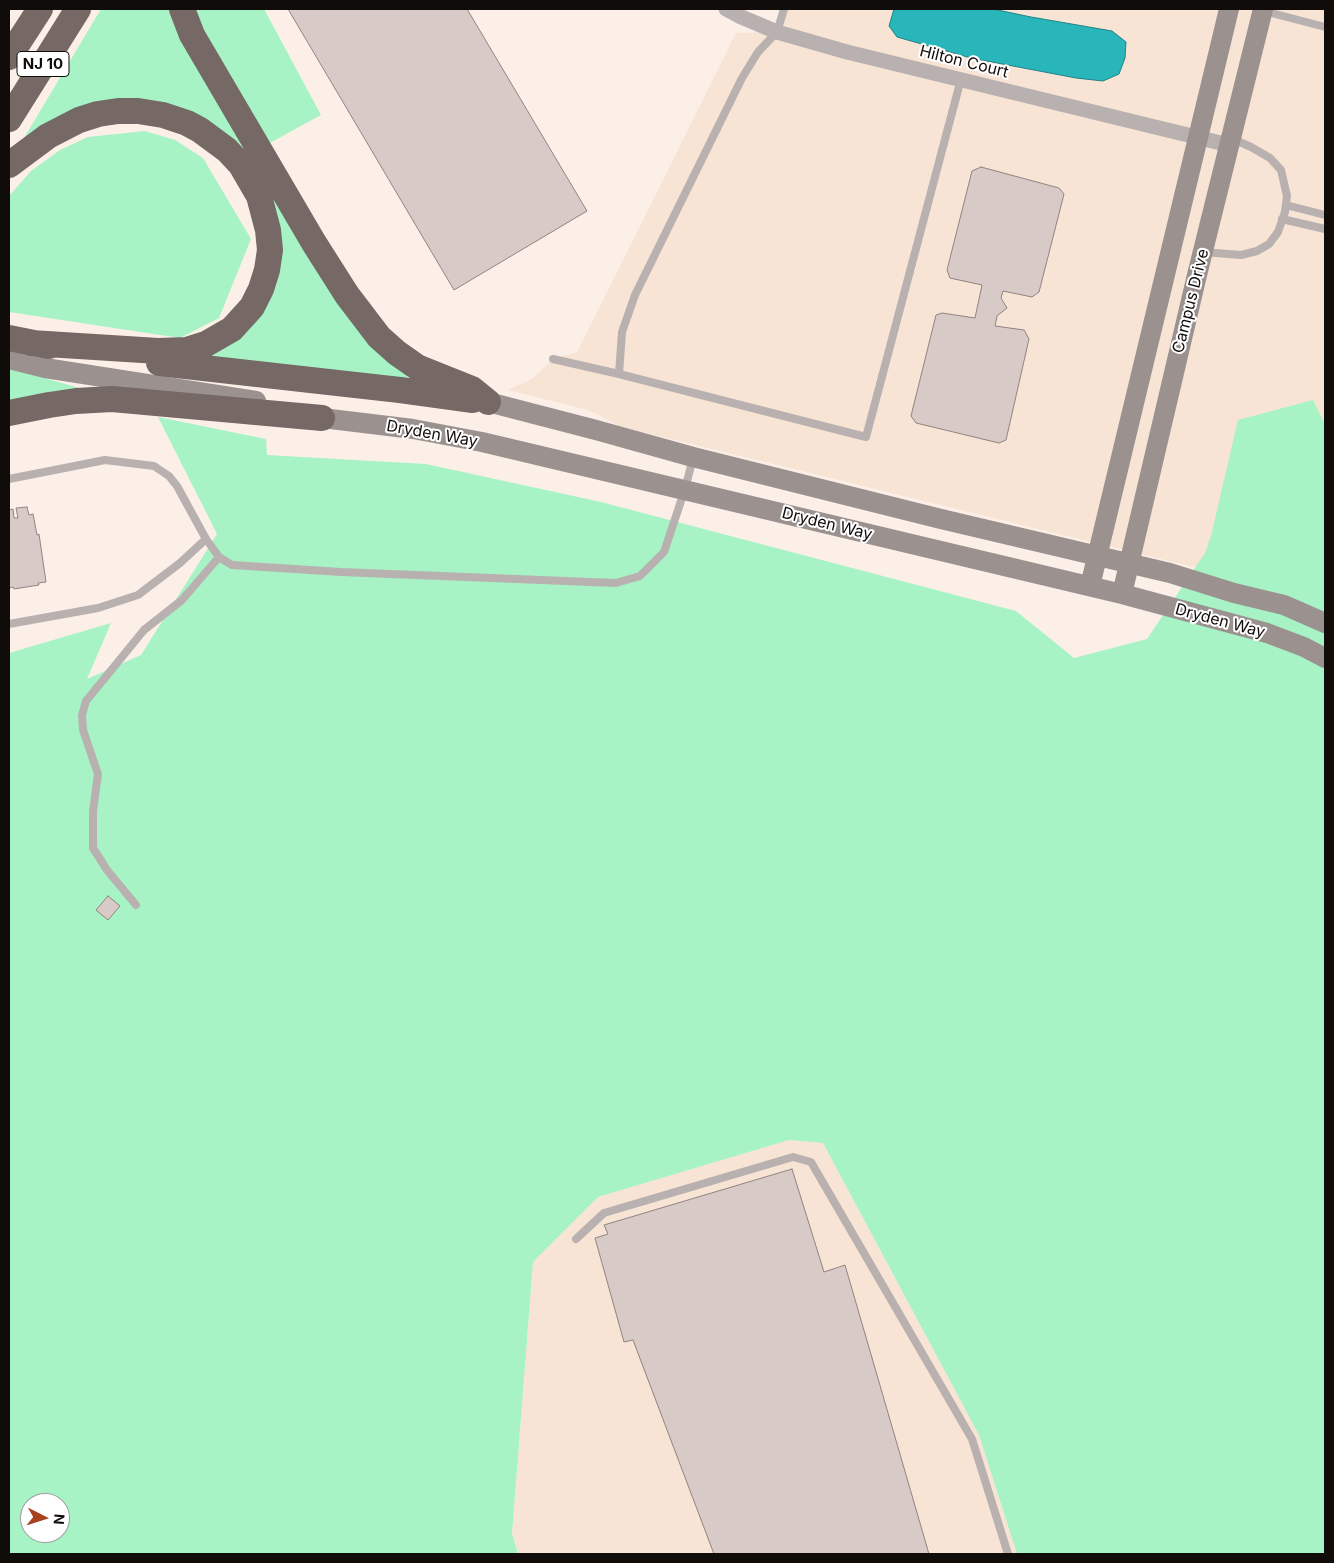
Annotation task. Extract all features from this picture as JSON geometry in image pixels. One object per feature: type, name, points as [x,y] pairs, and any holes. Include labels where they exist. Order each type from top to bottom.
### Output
[{"type":"highway","name":"NJ 10","points":[[9,57],[40,9]]},
{"type":"highway","name":"NJ 10","points":[[9,119],[78,9]]},
{"type":"highway","points":[[182,9],[192,35],[309,235],[347,295],[379,337],[417,367],[472,389],[488,402]]},
{"type":"highway","points":[[9,165],[48,136],[79,120],[98,114],[128,111],[163,115],[187,123],[200,130],[232,155],[241,165],[252,182],[264,210],[270,250],[267,270],[261,289],[252,307],[232,328],[206,344],[187,350],[158,351],[20,340]]},
{"type":"highway","points":[[20,340],[77,352],[152,363],[400,390],[488,402]]},
{"type":"highway","points":[[9,414],[67,402],[112,399],[322,418]]},
{"type":"street","name":"Hilton Court","points":[[726,9],[777,32],[1198,137],[1230,142]]},
{"type":"street","name":"Campus Drive","points":[[1090,586],[1229,9]]},
{"type":"street","name":"Campus Drive","points":[[1122,594],[1203,252],[1263,10]]},
{"type":"street","name":"Dryden Way","points":[[9,359],[83,374],[169,386],[259,402],[322,418],[431,432],[482,442],[1122,594],[1267,633],[1304,647],[1325,658]]},
{"type":"street","name":"Dryden Way","points":[[488,402],[693,457],[1170,573],[1234,593],[1284,605],[1325,623]]},
{"type":"lane","points":[[619,374],[622,332],[635,295],[742,78],[758,52],[777,32],[784,9]]},
{"type":"lane","points":[[1263,10],[1325,27]]},
{"type":"lane","points":[[553,359],[866,437],[961,79]]},
{"type":"lane","points":[[1203,252],[1242,255],[1257,251],[1269,244],[1278,232],[1286,205],[1287,196],[1281,170],[1270,158],[1251,147],[1230,142]]},
{"type":"lane","points":[[1286,205],[1325,215]]},
{"type":"lane","points":[[1282,219],[1325,229]]},
{"type":"lane","points":[[9,478],[105,460],[154,466],[169,476],[178,486],[206,539],[219,557],[232,565],[616,583],[640,576],[664,552],[686,489],[693,457]]},
{"type":"lane","points":[[9,624],[98,608],[138,595],[180,563],[206,539]]},
{"type":"lane","points":[[136,905],[107,870],[93,848],[93,811],[98,774],[82,730],[82,715],[86,701],[144,630],[182,600],[219,557]]},
{"type":"lane","points":[[576,1239],[604,1213],[793,1157],[811,1162],[972,1438],[1008,1554]]},
{"type":"shaded area","points":[[784,9],[1325,9],[1325,608],[1271,586],[622,427],[588,410],[508,390],[532,379],[553,359],[577,352],[736,33],[777,32]]},
{"type":"shaded area","points":[[789,1140],[823,1143],[979,1435],[1017,1554],[518,1554],[512,1534],[533,1262],[598,1197]]},
{"type":"green space","points":[[101,9],[173,9],[409,379],[199,358],[237,335],[277,226],[181,111],[24,138]]},
{"type":"green space","points":[[191,9],[264,9],[321,115],[268,144]]},
{"type":"green space","points":[[145,131],[175,140],[203,158],[251,239],[219,318],[180,338],[9,312],[9,196],[31,171],[60,150],[88,137]]},
{"type":"green space","points":[[9,368],[90,391],[9,402]]},
{"type":"green space","points":[[1313,400],[1325,424],[1325,1554],[1017,1554],[979,1435],[823,1143],[789,1140],[598,1197],[533,1262],[512,1534],[518,1554],[9,1554],[9,653],[111,623],[87,679],[141,655],[217,534],[158,417],[266,439],[267,455],[426,464],[601,502],[1016,611],[1074,658],[1147,639],[1205,553],[1211,536],[1238,420]]},
{"type":"water","points":[[894,9],[993,9],[1112,31],[1126,42],[1125,58],[1119,74],[1103,81],[1076,78],[971,58],[897,37],[889,26]]},
{"type":"building","points":[[288,9],[467,9],[587,211],[454,290]]},
{"type":"building","points":[[981,167],[1059,188],[1064,194],[1039,292],[1032,297],[1003,291],[1001,298],[1007,308],[997,316],[995,326],[1024,330],[1029,339],[1006,440],[999,443],[916,423],[911,416],[936,315],[942,313],[975,318],[982,285],[950,278],[947,270],[972,171]]},
{"type":"building","points":[[27,507],[29,515],[33,514],[37,535],[39,534],[46,582],[14,589],[13,587],[9,588],[9,510],[13,509],[14,518],[18,518],[16,508]]},
{"type":"building","points":[[108,896],[120,906],[108,920],[96,910]]},
{"type":"building","points":[[792,1169],[824,1272],[845,1265],[929,1554],[714,1554],[633,1340],[624,1342],[595,1238],[608,1234],[604,1225]]}]
